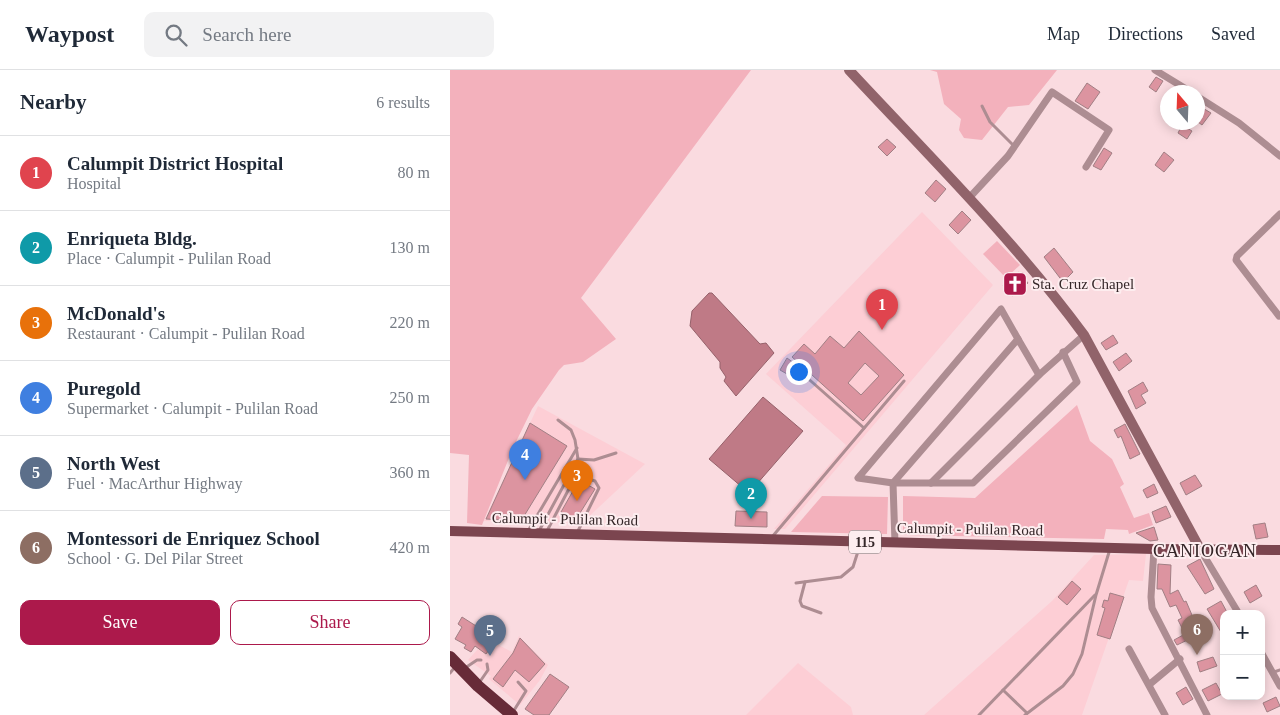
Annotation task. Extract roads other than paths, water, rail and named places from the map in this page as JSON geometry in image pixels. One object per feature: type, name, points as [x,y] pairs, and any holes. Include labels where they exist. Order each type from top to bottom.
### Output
[{"type":"highway","points":[[455,666],[510,713]]},
{"type":"main road","name":"Calumpit - Pulilan Road","points":[[450,531],[1110,548],[1280,550]]},
{"type":"street","points":[[849,70],[968,198],[1061,304],[1084,335],[1200,549],[1237,610]]},
{"type":"street","points":[[1155,70],[1180,85]]},
{"type":"street","points":[[968,198],[1014,147],[1052,92],[1110,130],[1086,167]]},
{"type":"street","points":[[1205,102],[1238,123],[1280,156]]},
{"type":"street","points":[[1279,316],[1236,260],[1237,256],[1280,214]]},
{"type":"street","points":[[1039,375],[1001,309],[858,478],[893,483],[973,483],[1078,382],[1063,352]]},
{"type":"street","points":[[931,483],[1039,375],[1084,335]]},
{"type":"street","points":[[895,543],[893,483],[1018,339]]},
{"type":"street","points":[[1154,548],[1150,597],[1152,608],[1180,659],[1207,715]]},
{"type":"street","points":[[1129,649],[1150,684],[1165,715]]},
{"type":"street","points":[[1264,655],[1277,671],[1280,686]]},
{"type":"street","points":[[1150,684],[1180,659]]},
{"type":"lane","points":[[982,106],[990,122],[1014,147]]},
{"type":"lane","points":[[794,367],[864,428]]},
{"type":"lane","points":[[770,539],[904,381]]},
{"type":"lane","points":[[541,533],[578,459],[577,448],[570,430],[558,420]]},
{"type":"lane","points":[[526,533],[577,448]]},
{"type":"lane","points":[[578,459],[594,460],[616,453]]},
{"type":"lane","points":[[541,533],[573,481],[582,477],[595,481],[599,488],[577,534]]},
{"type":"lane","points":[[796,583],[840,577],[853,567],[861,542]]},
{"type":"lane","points":[[1002,690],[1026,714],[1063,686],[1073,674],[1082,654],[1096,595],[1110,548]]},
{"type":"lane","points":[[805,582],[800,601],[802,606],[821,613]]},
{"type":"lane","points":[[978,715],[1096,595]]},
{"type":"lane","points":[[455,666],[481,660]]},
{"type":"lane","points":[[479,687],[488,670],[488,664]]},
{"type":"lane","points":[[510,713],[526,691],[518,682]]},
{"type":"place","name":"Sta. Cruz Chapel","points":[[1015,284]]},
{"type":"place","name":"Calumpit District Hospital","points":[[882,330]]},
{"type":"place","name":"Puregold","points":[[525,480]]},
{"type":"place","name":"McDonald's","points":[[577,501]]},
{"type":"place","name":"Enriqueta Bldg.","points":[[751,519]]},
{"type":"place","name":"Montessori de Enriquez School","points":[[1197,655]]},
{"type":"place","name":"North West","points":[[490,656]]},
{"type":"district","name":"CANIOGAN","points":[[1205,551]]}]
